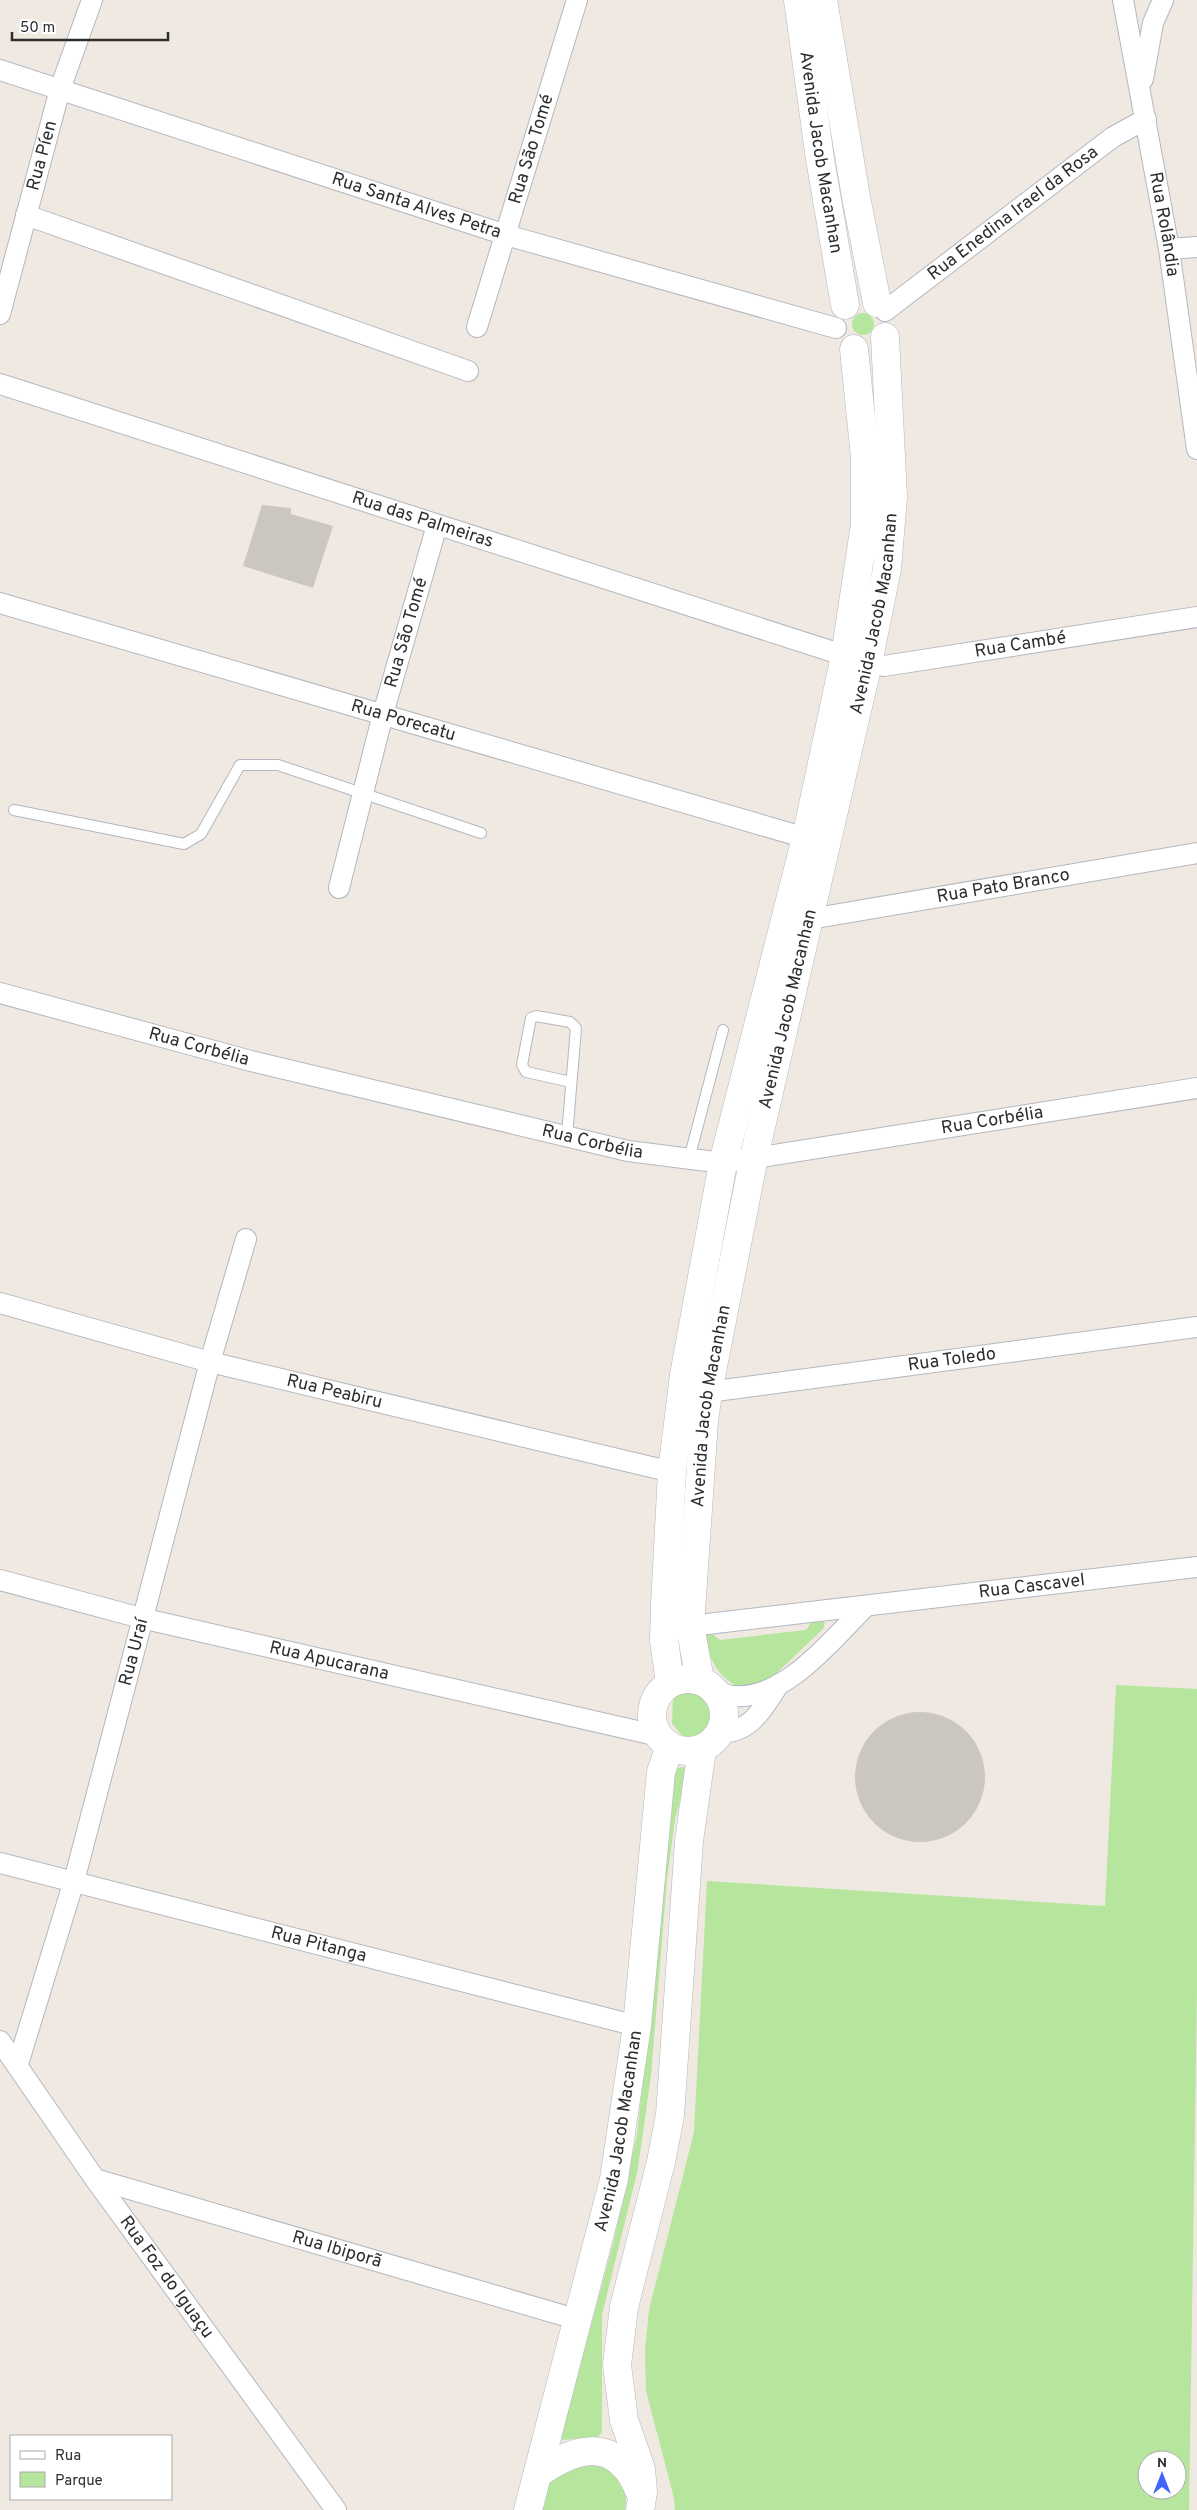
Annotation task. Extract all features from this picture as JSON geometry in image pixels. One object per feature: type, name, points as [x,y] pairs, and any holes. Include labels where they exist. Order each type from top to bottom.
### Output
[{"type":"main road","name":"Avenida Jacob Macanhan","points":[[798,0],[830,226],[840,316]]},
{"type":"main road","name":"Avenida Jacob Macanhan","points":[[670,1683],[664,1640],[672,1472],[684,1375],[723,1163],[806,838],[857,660],[887,569],[893,496],[882,317],[856,197],[823,0]]},
{"type":"main road","points":[[860,298],[882,317],[873,348],[854,349],[844,343],[840,316],[860,298]]},
{"type":"main road","name":"Avenida Jacob Macanhan","points":[[707,1685],[690,1626],[703,1431],[708,1392],[754,1157],[810,918],[857,660],[865,524],[865,457],[854,349]]},
{"type":"main road","points":[[641,2504],[641,2469],[624,2420],[617,2364],[624,2308],[661,2162],[670,2115],[688,1841],[711,1740],[725,1720],[724,1708],[707,1685],[684,1679],[670,1683],[660,1692],[652,1711],[653,1724],[664,1741],[683,1751],[711,1740]]},
{"type":"main road","name":"Avenida Jacob Macanhan","points":[[528,2510],[564,2368],[579,2320],[614,2179],[637,2026],[664,1741]]},
{"type":"main road","points":[[538,2474],[558,2459],[581,2451],[601,2451],[620,2462],[634,2478],[641,2504]]},
{"type":"street","name":"Rua Píen","points":[[0,314],[60,89],[92,0]]},
{"type":"street","name":"Rua São Tomé","points":[[476,327],[506,235],[577,0]]},
{"type":"street","name":"Rua Rolândia","points":[[1123,0],[1193,374],[1197,449]]},
{"type":"street","points":[[1140,90],[1153,23],[1163,0]]},
{"type":"street","name":"Rua Santa Alves Petra","points":[[0,70],[506,235],[840,316]]},
{"type":"street","name":"Rua Enedina Irael da Rosa","points":[[882,317],[1112,137],[1146,119]]},
{"type":"street","points":[[26,215],[468,371]]},
{"type":"street","points":[[1169,249],[1197,247]]},
{"type":"street","name":"Rua das Palmeiras","points":[[0,384],[857,660]]},
{"type":"street","name":"Rua São Tomé","points":[[339,888],[383,714],[437,525]]},
{"type":"street","name":"Rua Porecatu","points":[[0,603],[806,838]]},
{"type":"street","name":"Rua Cambé","points":[[857,660],[884,666],[1197,617]]},
{"type":"street","name":"Rua Pato Branco","points":[[810,918],[1197,853]]},
{"type":"street","name":"Rua Corbélia","points":[[0,994],[251,1061],[628,1151],[723,1163],[1197,1088]]},
{"type":"street","name":"Rua Uraí","points":[[18,2064],[74,1881],[141,1618],[210,1362],[246,1239]]},
{"type":"street","name":"Rua Peabiru","points":[[0,1303],[210,1362],[672,1472]]},
{"type":"street","name":"Rua Toledo","points":[[708,1392],[1197,1327]]},
{"type":"street","name":"Rua Cascavel","points":[[690,1626],[1197,1567]]},
{"type":"street","name":"Rua Apucarana","points":[[0,1580],[141,1618],[664,1741]]},
{"type":"street","points":[[707,1685],[732,1696],[747,1696],[779,1684],[802,1670],[866,1606]]},
{"type":"street","points":[[711,1740],[741,1730],[764,1706],[779,1684]]},
{"type":"street","name":"Rua Pitanga","points":[[0,1864],[74,1881],[637,2026]]},
{"type":"street","name":"Rua Foz do Iguaçu","points":[[0,2041],[18,2064],[95,2179],[336,2510]]},
{"type":"street","name":"Rua Ibiporã","points":[[95,2179],[579,2320]]},
{"type":"lane","points":[[14,810],[184,844],[201,834],[240,765],[278,765],[481,833]]},
{"type":"lane","points":[[567,1136],[576,1028],[570,1022],[536,1016],[530,1018],[522,1066],[526,1072],[571,1082]]},
{"type":"lane","points":[[689,1159],[723,1030]]},
{"type":"green space","points":[[863,313],[871,316],[874,324],[871,332],[863,335],[855,332],[852,324],[855,316]]},
{"type":"green space","points":[[816,1615],[825,1623],[823,1629],[766,1683],[741,1688],[733,1684],[720,1673],[708,1650],[707,1632],[710,1632],[720,1640],[806,1630]]},
{"type":"green space","points":[[1116,1685],[1197,1689],[1197,1991],[1189,2510],[675,2510],[674,2498],[646,2391],[645,2350],[649,2310],[694,2132],[707,1881],[1105,1906]]},
{"type":"green space","points":[[685,1690],[700,1693],[709,1702],[710,1717],[708,1724],[701,1735],[696,1738],[681,1735],[672,1723],[673,1697]]},
{"type":"green space","points":[[694,1767],[682,1794],[675,1819],[667,1880],[651,2075],[637,2173],[602,2315],[602,2432],[598,2437],[562,2440],[561,2436],[613,2244],[637,2134],[646,2054],[668,1768]]},
{"type":"green space","points":[[586,2464],[604,2468],[618,2476],[625,2490],[625,2510],[537,2510],[549,2483],[553,2479],[558,2475]]},
{"type":"building","points":[[262,505],[291,508],[291,514],[333,526],[313,588],[243,566]]},
{"type":"building","points":[[920,1712],[933,1713],[945,1717],[966,1731],[980,1752],[984,1764],[984,1790],[980,1802],[966,1823],[945,1837],[933,1841],[920,1842],[907,1841],[895,1837],[874,1823],[860,1802],[856,1790],[855,1777],[856,1764],[860,1752],[874,1731],[895,1717],[907,1713]]}]
